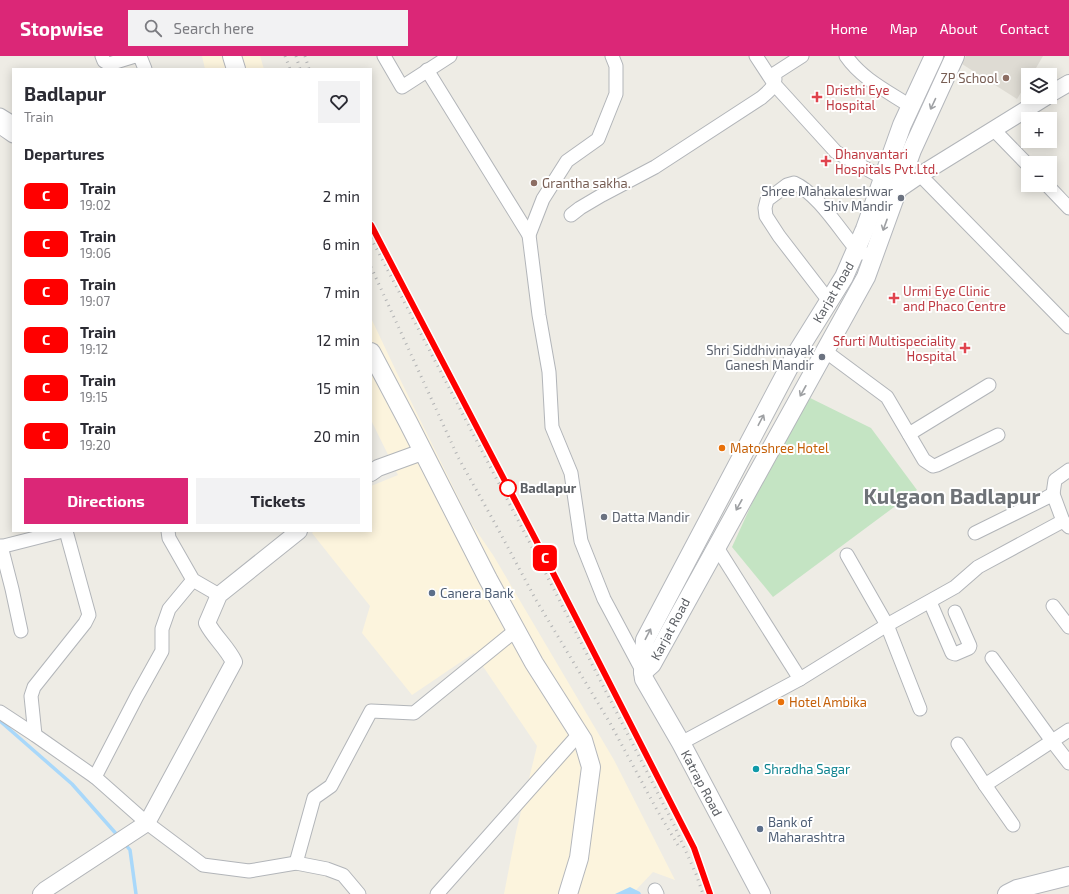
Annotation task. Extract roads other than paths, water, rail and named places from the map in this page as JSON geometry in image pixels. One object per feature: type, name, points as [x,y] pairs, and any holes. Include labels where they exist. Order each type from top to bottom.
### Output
[{"type":"main road","points":[[232,56],[236,68]]},
{"type":"main road","name":"Karjat Road","points":[[643,672],[645,640],[796,354],[844,277],[856,250],[902,125],[934,56]]},
{"type":"main road","name":"Karjat Road","points":[[643,672],[652,664],[866,277],[912,150],[955,56]]},
{"type":"main road","points":[[372,354],[488,579],[534,663],[583,740],[591,767],[579,858],[568,894]]},
{"type":"main road","name":"Katrap Road","points":[[643,672],[644,678],[681,742],[761,894]]},
{"type":"main road","points":[[1007,894],[1017,889],[1069,876]]},
{"type":"street","points":[[102,56],[104,61],[109,64],[136,56],[141,59],[145,68]]},
{"type":"street","points":[[384,56],[402,87],[450,56]]},
{"type":"street","points":[[529,235],[543,199],[567,161],[598,139],[616,94],[616,66],[612,56]]},
{"type":"street","points":[[756,56],[774,80],[836,152],[883,178],[898,190],[993,128],[1034,104]]},
{"type":"street","points":[[761,56],[774,80]]},
{"type":"street","points":[[571,215],[602,195],[655,167],[761,98],[774,80],[802,56]]},
{"type":"street","points":[[846,56],[851,64],[867,79],[910,106]]},
{"type":"street","points":[[427,70],[529,235],[548,372],[552,427],[571,473],[581,541],[604,599],[643,672]]},
{"type":"street","points":[[1057,90],[1069,83]]},
{"type":"street","points":[[4,122],[12,134]]},
{"type":"street","points":[[993,128],[1021,158]]},
{"type":"street","points":[[920,175],[1069,326]]},
{"type":"street","points":[[829,301],[779,236],[766,216],[765,208],[767,200],[787,185],[794,183],[804,187],[813,196],[856,250],[873,258]]},
{"type":"street","points":[[1054,192],[1069,208]]},
{"type":"street","points":[[825,351],[887,397],[924,460],[933,466],[998,435]]},
{"type":"street","points":[[909,434],[989,385]]},
{"type":"street","points":[[372,473],[378,468],[422,452]]},
{"type":"street","points":[[681,742],[800,679],[887,625],[955,588],[978,567],[1066,524],[1052,494],[1055,480],[1069,470]]},
{"type":"street","points":[[975,533],[1052,494]]},
{"type":"street","points":[[21,631],[12,589],[0,547],[59,532]]},
{"type":"street","points":[[35,735],[31,696],[34,688],[85,623],[89,614],[66,532]]},
{"type":"street","points":[[168,532],[169,538],[193,580],[219,595]]},
{"type":"street","points":[[43,892],[142,827],[234,662],[231,655],[207,623],[219,595],[298,532]]},
{"type":"street","points":[[716,546],[800,679]]},
{"type":"street","points":[[847,555],[887,625],[920,709]]},
{"type":"street","points":[[95,777],[162,651],[162,629],[169,609],[193,580]]},
{"type":"street","points":[[930,602],[952,653],[955,654],[969,648],[970,646],[955,612]]},
{"type":"street","points":[[1053,606],[1069,627]]},
{"type":"street","points":[[296,863],[314,798],[331,786],[370,711],[414,713],[516,630]]},
{"type":"street","points":[[992,658],[1069,763]]},
{"type":"street","points":[[0,712],[95,777],[142,827],[202,865],[249,871],[296,863],[327,869],[344,875],[359,894]]},
{"type":"street","points":[[985,785],[1069,730]]},
{"type":"street","points":[[437,894],[579,734]]},
{"type":"street","points":[[958,744],[1014,825]]},
{"type":"water","points":[[630,887],[641,894],[615,894]]},
{"type":"waterway","points":[[0,721],[72,784],[119,837]]},
{"type":"waterway","points":[[125,844],[130,850],[136,894]]},
{"type":"railway","points":[[285,56],[290,68]]},
{"type":"railway","points":[[296,56],[300,68]]},
{"type":"railway","points":[[305,56],[309,68]]},
{"type":"railway","points":[[372,227],[551,569],[694,848],[710,894]]},
{"type":"railway","points":[[372,240],[545,572],[674,825],[696,874],[703,894]]},
{"type":"railway","points":[[372,269],[458,457],[536,600],[610,723],[657,810],[679,847]]},
{"type":"train","name":"C","points":[[372,227],[551,569],[694,848],[710,894]]},
{"type":"place","name":"ZP School","points":[[1006,78]]},
{"type":"place","name":"Dristhi Eye Hospital","points":[[817,97]]},
{"type":"place","name":"Dhanvantari Hospitals Pvt.Ltd.","points":[[826,161]]},
{"type":"place","name":"Grantha sakha.","points":[[534,183]]},
{"type":"place","name":"Shree Mahakaleshwar Shiv Mandir","points":[[901,198]]},
{"type":"place","name":"Urmi Eye Clinic and Phaco Centre","points":[[894,298]]},
{"type":"place","name":"Sfurti Multispeciality Hospital","points":[[965,348]]},
{"type":"place","name":"Shri Siddhivinayak Ganesh Mandir","points":[[822,357]]},
{"type":"place","name":"Matoshree Hotel","points":[[722,448]]},
{"type":"place","name":"Badlapur","points":[[508,488]]},
{"type":"place","name":"Datta Mandir","points":[[604,517]]},
{"type":"place","name":"Canera Bank","points":[[432,593]]},
{"type":"place","name":"Hotel Ambika","points":[[781,702]]},
{"type":"place","name":"Shradha Sagar","points":[[756,769]]},
{"type":"place","name":"Bank of Maharashtra","points":[[760,829]]},
{"type":"district","name":"Kulgaon Badlapur","points":[[952,495]]}]
